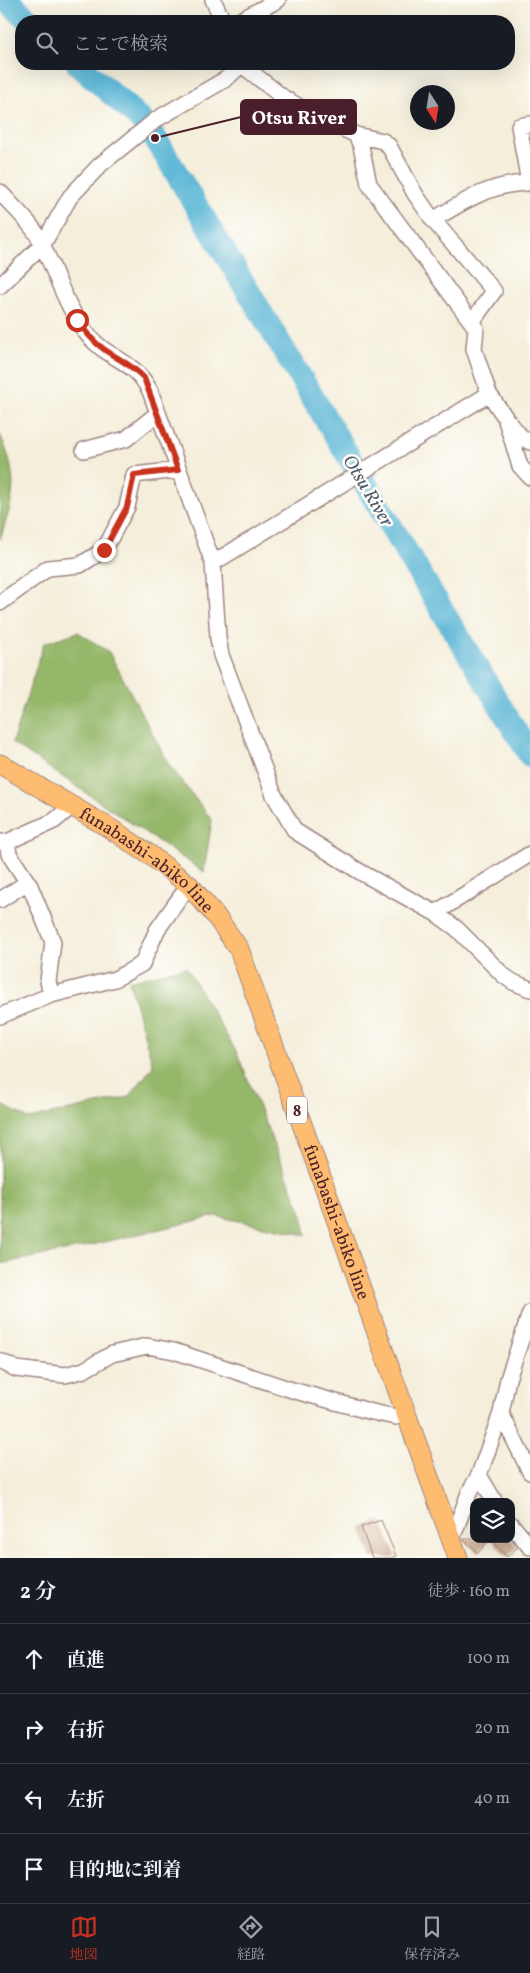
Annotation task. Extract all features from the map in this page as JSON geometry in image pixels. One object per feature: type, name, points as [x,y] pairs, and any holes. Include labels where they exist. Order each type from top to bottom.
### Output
[{"type":"main road","name":"funabashi-abiko line","points":[[0,764],[150,854],[189,885],[215,915],[239,949],[458,1558]]},
{"type":"street","points":[[213,0],[220,15]]},
{"type":"street","points":[[250,15],[278,0]]},
{"type":"street","points":[[0,286],[43,244],[70,197],[100,166],[157,119],[226,80],[236,70]]},
{"type":"street","points":[[249,70],[284,98],[312,114],[356,134],[383,141],[389,146],[415,194],[433,220],[494,291],[472,322]]},
{"type":"street","points":[[433,220],[481,192],[508,184],[530,183],[519,126],[530,124]]},
{"type":"street","points":[[356,134],[361,146],[369,184],[476,328],[474,349],[489,394],[520,436],[530,442]]},
{"type":"street","points":[[0,192],[43,244],[53,272],[77,320],[96,342],[135,368],[144,378],[213,562],[218,638],[221,654],[258,756],[284,814],[295,831],[362,873],[435,913],[456,928],[503,975],[513,982],[530,989]]},
{"type":"street","points":[[213,562],[489,394]]},
{"type":"street","points":[[84,450],[126,439],[158,413]]},
{"type":"street","points":[[505,417],[520,466],[530,478]]},
{"type":"street","points":[[0,603],[48,568],[80,565],[104,550],[127,507],[134,475],[178,470]]},
{"type":"street","points":[[51,995],[48,981],[54,942],[28,882],[9,854],[4,842],[54,821],[72,806]]},
{"type":"street","points":[[435,913],[530,854]]},
{"type":"street","points":[[0,900],[28,882]]},
{"type":"street","points":[[0,1016],[51,995],[116,979],[142,964],[157,930],[189,885]]},
{"type":"street","points":[[452,1539],[469,1493],[479,1476],[501,1413],[508,1379],[530,1313]]},
{"type":"street","points":[[0,1361],[16,1370],[65,1375],[84,1370],[112,1354],[147,1346],[174,1350],[292,1390],[372,1412],[396,1417],[405,1412]]},
{"type":"street","points":[[501,1413],[530,1472]]},
{"type":"street","points":[[479,1476],[493,1498]]},
{"type":"street","points":[[515,1529],[530,1547]]},
{"type":"green space","points":[[0,434],[10,463],[13,487],[9,511],[0,539]]},
{"type":"green space","points":[[78,632],[109,652],[169,765],[212,820],[204,872],[12,743],[44,643]]},
{"type":"green space","points":[[186,967],[237,1053],[302,1213],[306,1235],[215,1216],[88,1246],[0,1264],[0,1102],[2,1105],[29,1119],[129,1097],[153,1066],[129,981]]},
{"type":"building","points":[[381,1520],[396,1556],[391,1558],[372,1558],[361,1527]]},
{"type":"building","points":[[463,1539],[470,1539],[470,1543],[487,1543],[478,1553]]},
{"type":"building","points":[[495,1543],[514,1543],[518,1547],[507,1557]]},
{"type":"waterway","name":"Otsu River","points":[[6,0],[23,15]]},
{"type":"waterway","name":"Otsu River","points":[[85,70],[139,118],[155,138],[530,755]]},
{"type":"place","name":"Otsu River","points":[[155,138]]},
{"type":"route","points":[[77,320],[89,336],[103,348],[135,368],[144,378],[178,470],[134,475],[127,507],[104,550]]}]
